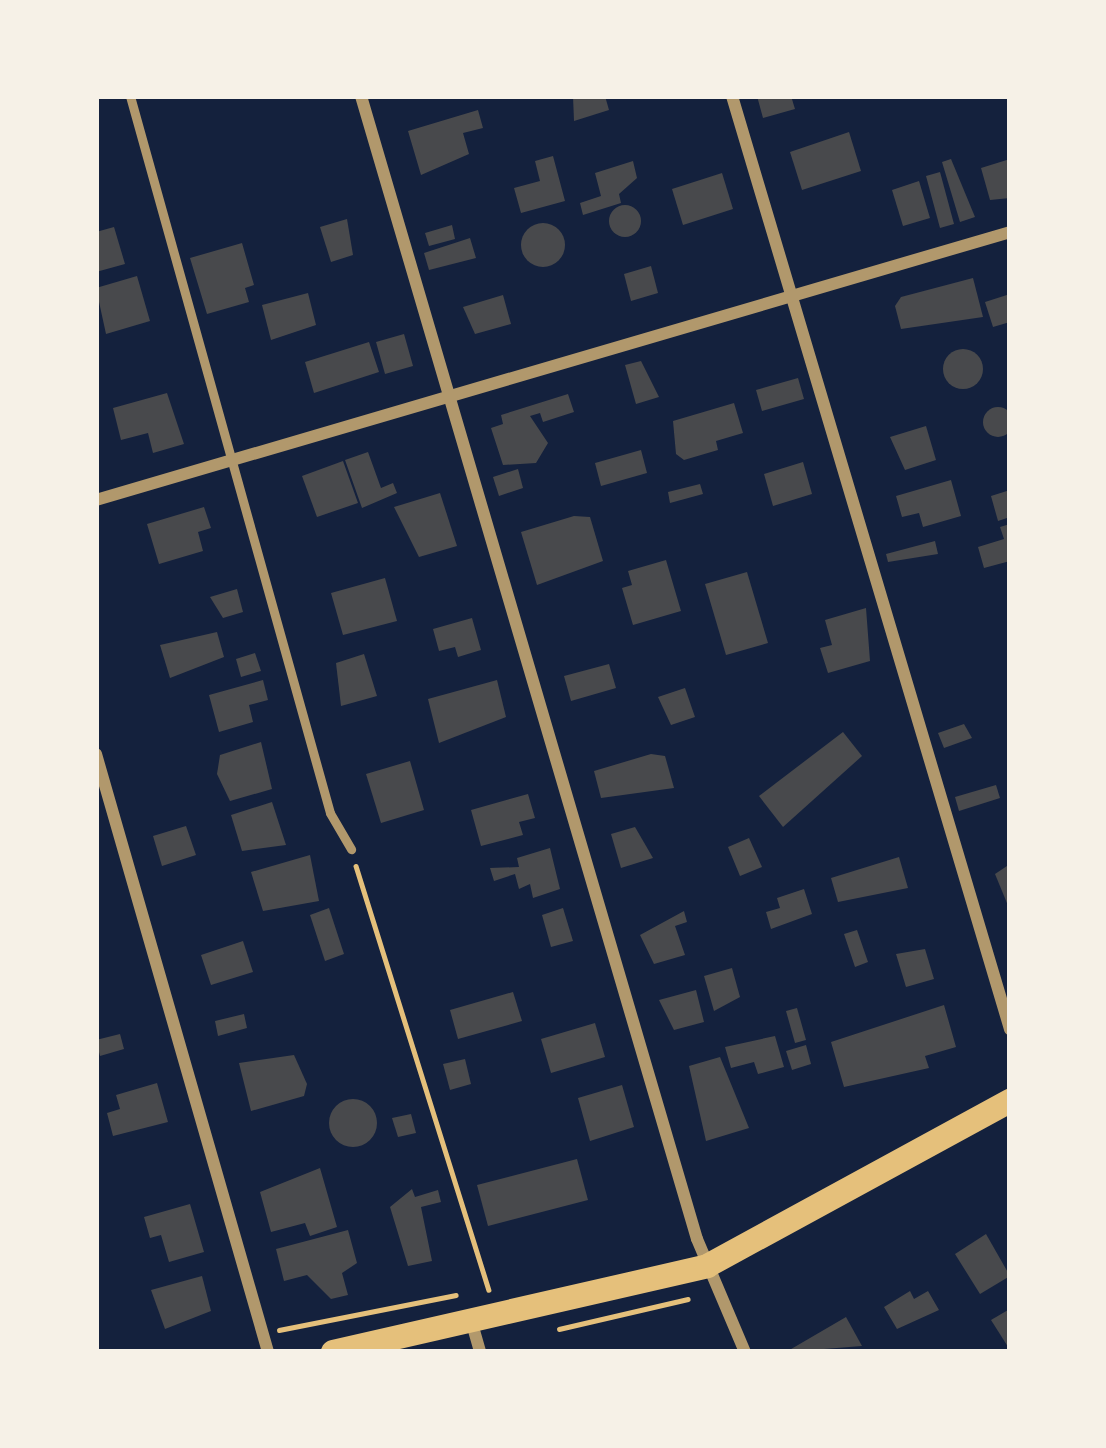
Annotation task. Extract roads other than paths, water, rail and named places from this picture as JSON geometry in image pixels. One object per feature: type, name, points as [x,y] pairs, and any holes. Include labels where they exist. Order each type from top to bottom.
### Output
[{"type":"main road","points":[[333,1352],[707,1266],[1010,1101]]},
{"type":"street","points":[[362,96],[707,1266],[745,1352]]},
{"type":"street","points":[[732,96],[1010,1029]]},
{"type":"street","points":[[96,500],[1010,232]]},
{"type":"street","points":[[96,754],[268,1352]]},
{"type":"street","points":[[471,1320],[480,1352]]},
{"type":"lane","points":[[130,96],[330,813],[351,849]]}]
